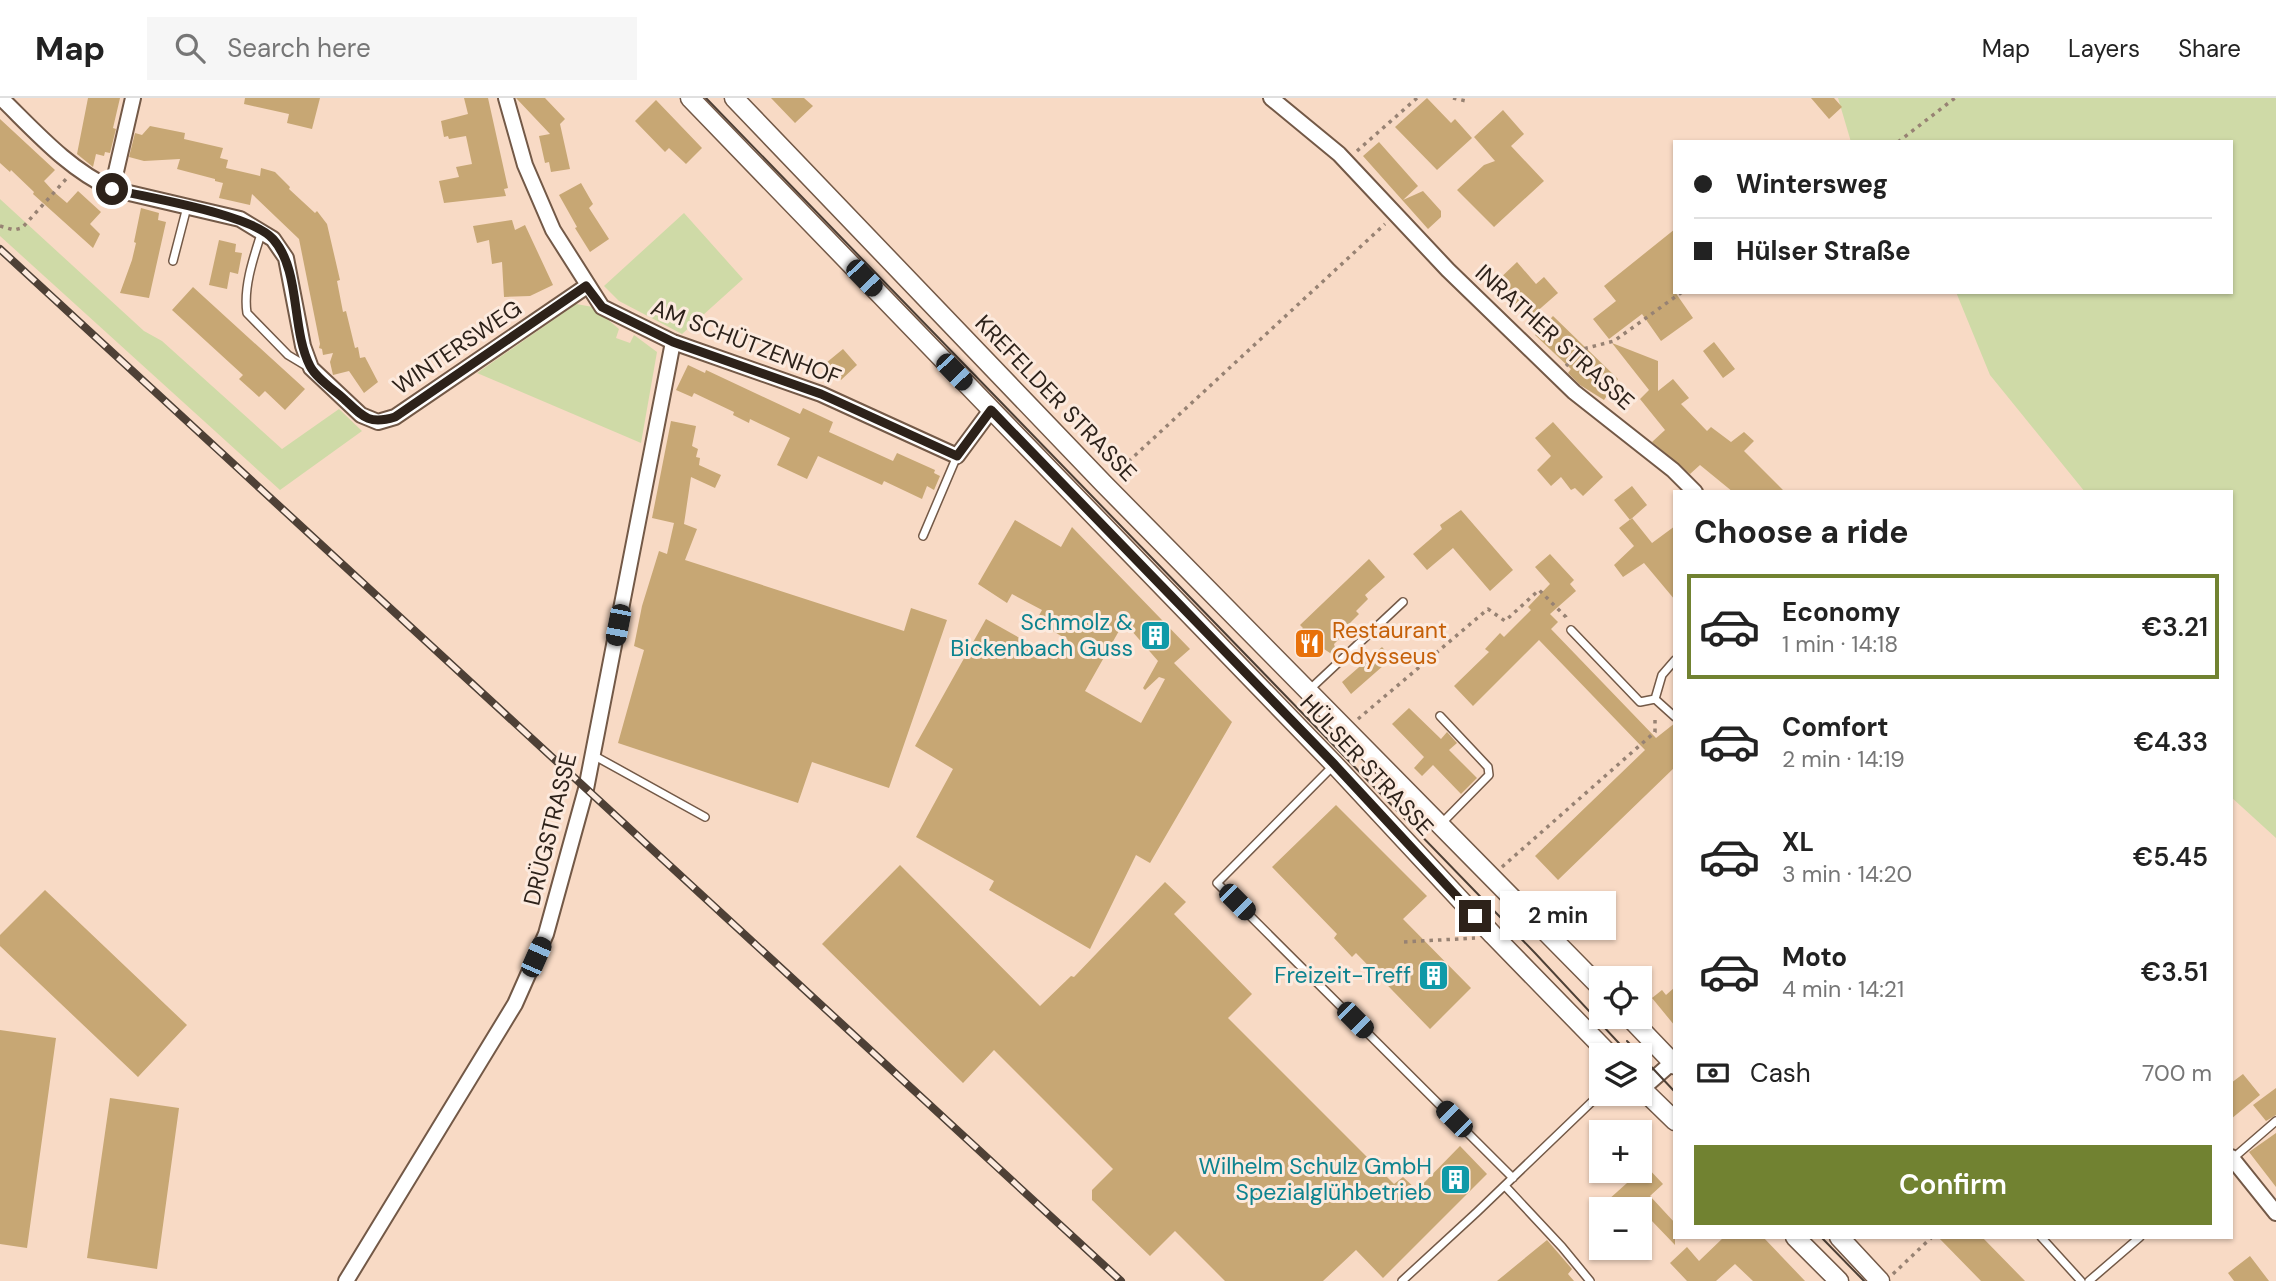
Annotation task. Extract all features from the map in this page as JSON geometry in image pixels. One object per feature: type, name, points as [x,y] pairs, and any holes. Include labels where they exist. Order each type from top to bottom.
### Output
[{"type":"street","name":"WINTERSWEG","points":[[1,98],[93,181],[112,189],[240,219],[273,239],[286,258],[303,346],[311,368],[361,415],[378,422],[395,417],[586,286]]},
{"type":"street","points":[[112,189],[133,98]]},
{"type":"street","name":"AM SCHÜTZENHOF","points":[[506,98],[525,164],[553,230],[586,286],[602,307],[673,342],[821,394],[957,456]]},
{"type":"street","points":[[690,98],[991,410],[957,456]]},
{"type":"street","name":"KREFELDER STRASSE","points":[[734,98],[1104,484],[1345,729]]},
{"type":"street","name":"INRATHER STRASSE","points":[[1271,98],[1345,162],[1448,270],[1559,377],[1673,470],[1693,490]]},
{"type":"street","name":"DRÜGSTRASSE","points":[[346,1281],[515,1004],[546,934],[593,755],[673,342]]},
{"type":"street","name":"HÜLSER STRASSE","points":[[991,410],[1334,764],[1598,1043]]},
{"type":"street","name":"HÜLSER STRASSE","points":[[1345,729],[1589,976]]},
{"type":"street","points":[[1641,1029],[1673,1061]]},
{"type":"street","points":[[1652,1079],[1673,1063]]},
{"type":"street","points":[[1652,1099],[1673,1119]]},
{"type":"street","points":[[2233,1160],[2276,1213]]},
{"type":"street","points":[[1797,1239],[1839,1281]]},
{"type":"street","points":[[1841,1239],[1882,1281]]},
{"type":"lane","points":[[173,261],[187,207]]},
{"type":"lane","points":[[262,230],[247,292],[247,313],[288,355],[311,368]]},
{"type":"lane","points":[[923,536],[957,456]]},
{"type":"lane","points":[[1308,691],[1403,602]]},
{"type":"lane","points":[[1571,630],[1640,702],[1655,699]]},
{"type":"lane","points":[[1655,699],[1662,675],[1673,662]]},
{"type":"lane","points":[[1655,699],[1673,715]]},
{"type":"lane","points":[[1439,825],[1489,775],[1488,766],[1440,716]]},
{"type":"lane","points":[[593,755],[705,817]]},
{"type":"lane","points":[[1334,764],[1217,883],[1513,1178]]},
{"type":"lane","points":[[1402,1281],[1589,1105]]},
{"type":"lane","points":[[2233,1158],[2276,1121]]},
{"type":"lane","points":[[1505,1186],[1590,1281]]},
{"type":"lane","points":[[2042,1239],[2081,1281]]},
{"type":"lane","points":[[2089,1281],[2138,1239]]},
{"type":"path","points":[[1345,162],[1417,98]]},
{"type":"path","points":[[1454,98],[1466,100]]},
{"type":"path","points":[[1901,140],[1955,98]]},
{"type":"path","points":[[0,226],[13,230],[22,228],[76,168]]},
{"type":"path","points":[[1104,484],[1396,215]]},
{"type":"path","points":[[1559,377],[1583,349],[1614,341],[1679,294]]},
{"type":"path","points":[[1345,729],[1488,609],[1505,621],[1539,590],[1566,617],[1571,630]]},
{"type":"path","points":[[1490,878],[1655,732]]},
{"type":"path","points":[[1404,942],[1467,939]]},
{"type":"path","points":[[1882,1281],[1930,1239]]},
{"type":"green space","points":[[1838,98],[2276,98],[2276,838],[2233,799],[2233,490],[2083,490],[1990,375],[1957,294],[2233,294],[2233,140],[1850,140]]},
{"type":"green space","points":[[0,199],[144,331],[162,341],[282,449],[339,409],[362,431],[280,490],[0,236]]},
{"type":"green space","points":[[684,213],[743,279],[682,334],[619,301],[604,286]]},
{"type":"green space","points":[[576,304],[593,307],[619,329],[616,338],[630,343],[634,335],[657,352],[641,443],[477,373]]},
{"type":"building","points":[[88,98],[120,98],[110,153],[105,152],[104,156],[96,154],[93,167],[77,154]]},
{"type":"building","points":[[245,98],[320,98],[312,129],[287,123],[289,114],[244,104]]},
{"type":"building","points":[[464,98],[488,98],[508,188],[504,189],[506,196],[444,203],[439,181],[459,177],[456,167],[472,164],[466,136],[449,139],[448,136],[444,137],[441,121],[468,114]]},
{"type":"building","points":[[516,98],[545,98],[565,119],[560,124],[570,169],[551,172],[549,162],[545,163],[539,136],[550,134]]},
{"type":"building","points":[[771,98],[804,98],[813,106],[795,123]]},
{"type":"building","points":[[1427,98],[1451,123],[1455,119],[1472,138],[1437,170],[1395,127]]},
{"type":"building","points":[[1811,98],[1834,98],[1842,107],[1829,119]]},
{"type":"building","points":[[656,100],[702,148],[686,164],[669,148],[665,152],[635,121]]},
{"type":"building","points":[[1503,110],[1524,134],[1511,146],[1544,181],[1494,227],[1457,190],[1484,165],[1495,161],[1474,137]]},
{"type":"building","points":[[0,119],[55,170],[44,181],[54,192],[67,203],[78,191],[101,212],[90,224],[100,234],[93,248],[33,194],[11,170],[10,172],[0,163]]},
{"type":"building","points":[[150,126],[185,133],[184,139],[223,148],[220,158],[228,160],[226,168],[260,176],[261,168],[275,172],[289,189],[315,213],[317,211],[327,224],[340,280],[337,281],[343,312],[346,311],[355,348],[358,347],[360,358],[365,357],[378,382],[364,393],[349,371],[333,375],[330,362],[333,353],[323,355],[322,349],[319,348],[299,239],[252,194],[250,205],[219,198],[223,183],[177,169],[180,159],[144,161],[129,157],[135,133],[142,135]]},
{"type":"building","points":[[1379,142],[1418,186],[1403,200],[1423,191],[1441,211],[1441,217],[1428,229],[1363,156]]},
{"type":"building","points":[[581,183],[593,204],[589,208],[609,239],[590,252],[559,195]]},
{"type":"building","points":[[141,208],[159,213],[158,220],[166,222],[149,298],[120,293],[132,260]]},
{"type":"building","points":[[512,220],[515,230],[525,225],[553,285],[530,296],[504,297],[502,262],[492,264],[489,240],[477,243],[473,226]]},
{"type":"building","points":[[1673,231],[1673,294],[1676,294],[1693,318],[1661,341],[1642,314],[1609,339],[1593,319],[1616,301],[1604,286]]},
{"type":"building","points":[[219,240],[236,244],[235,252],[242,253],[238,274],[230,272],[227,289],[209,285]]},
{"type":"building","points":[[1517,262],[1536,284],[1544,277],[1558,293],[1534,314],[1521,299],[1515,305],[1495,283]]},
{"type":"building","points":[[193,287],[305,389],[285,410],[265,391],[259,397],[239,379],[243,375],[172,310]]},
{"type":"building","points":[[1553,316],[1618,379],[1604,400],[1580,385],[1568,373],[1571,369],[1535,335]]},
{"type":"building","points":[[1714,342],[1735,369],[1723,378],[1703,351]]},
{"type":"building","points":[[1612,343],[1658,361],[1658,391],[1673,379],[1689,398],[1681,404],[1707,431],[1711,427],[1731,442],[1744,432],[1754,441],[1744,451],[1783,490],[1731,490],[1700,465],[1690,474],[1652,442],[1665,430],[1640,399],[1649,390]]},
{"type":"building","points":[[843,349],[857,365],[841,380],[826,363]]},
{"type":"building","points":[[688,365],[705,373],[706,370],[800,414],[803,408],[833,422],[829,432],[893,461],[897,453],[935,470],[934,473],[940,476],[934,490],[927,486],[922,499],[884,481],[882,485],[818,456],[807,479],[777,465],[790,438],[750,419],[749,423],[733,415],[734,412],[694,393],[692,397],[676,390]]},
{"type":"building","points":[[671,421],[696,426],[692,446],[698,449],[696,457],[700,458],[699,465],[721,475],[715,488],[691,477],[684,524],[697,529],[685,560],[904,631],[911,608],[947,620],[889,788],[812,762],[798,803],[618,743],[644,650],[634,646],[642,606],[659,551],[667,554],[674,523],[652,518]]},
{"type":"building","points":[[1553,422],[1603,477],[1583,496],[1575,488],[1571,490],[1561,477],[1551,486],[1537,470],[1551,456],[1535,438]]},
{"type":"building","points":[[1632,486],[1647,505],[1630,520],[1614,500]]},
{"type":"building","points":[[1461,510],[1513,570],[1490,591],[1453,548],[1427,570],[1413,554],[1442,529],[1440,525]]},
{"type":"building","points":[[1632,518],[1652,543],[1673,527],[1673,598],[1644,563],[1623,577],[1614,565],[1634,546],[1619,528]]},
{"type":"building","points":[[1015,520],[1061,547],[1072,527],[1190,649],[1174,663],[1232,722],[1150,863],[1136,855],[1090,949],[989,890],[994,881],[916,837],[953,769],[915,746],[986,619],[1057,659],[1068,640],[1036,621],[1042,610],[1012,594],[1007,603],[978,584]],"holes":[[[1124,622],[1158,661],[1143,688],[1145,690],[1159,677],[1165,679],[1141,723],[1085,691]]]},
{"type":"building","points":[[1550,554],[1574,580],[1570,584],[1576,591],[1550,614],[1558,622],[1551,629],[1656,738],[1673,725],[1673,769],[1558,880],[1535,856],[1645,750],[1539,640],[1473,706],[1454,686],[1489,652],[1485,649],[1500,633],[1504,637],[1531,610],[1528,607],[1550,584],[1535,567]]},
{"type":"building","points":[[1369,559],[1385,577],[1365,595],[1368,599],[1356,611],[1359,614],[1341,632],[1344,634],[1334,644],[1336,657],[1324,649],[1318,655],[1311,655],[1297,640],[1297,634],[1303,628],[1300,625]]},
{"type":"building","points":[[1382,647],[1392,658],[1351,694],[1342,682]]},
{"type":"building","points":[[1409,708],[1441,739],[1447,732],[1457,743],[1449,750],[1477,778],[1461,794],[1433,765],[1422,776],[1414,768],[1424,757],[1392,724]]},
{"type":"building","points":[[1336,805],[1427,896],[1403,919],[1471,988],[1430,1029],[1356,953],[1352,957],[1334,938],[1337,934],[1272,867]]},
{"type":"building","points":[[900,865],[1040,1006],[1071,976],[1074,977],[1165,882],[1186,902],[1174,914],[1252,994],[1228,1018],[1394,1184],[1403,1177],[1417,1190],[1460,1146],[1487,1174],[1383,1278],[1356,1250],[1323,1281],[1225,1281],[1175,1231],[1150,1256],[1092,1200],[1092,1190],[1113,1169],[994,1050],[963,1083],[822,944]]},
{"type":"building","points":[[45,890],[187,1025],[138,1077],[0,946],[0,935]]},
{"type":"building","points":[[1673,989],[1673,1024],[1652,998],[1662,990],[1666,995]]},
{"type":"building","points":[[0,1030],[56,1038],[27,1248],[0,1244]]},
{"type":"building","points":[[2243,1074],[2260,1095],[2233,1117],[2233,1082]]},
{"type":"building","points":[[2276,1088],[2276,1115],[2266,1121],[2253,1105]]},
{"type":"building","points":[[110,1098],[179,1108],[157,1269],[87,1258]]},
{"type":"building","points":[[2276,1133],[2276,1187],[2249,1152]]},
{"type":"building","points":[[1652,1172],[1663,1184],[1650,1196],[1611,1197],[1627,1183],[1652,1183]]},
{"type":"building","points":[[1652,1198],[1673,1221],[1675,1245],[1652,1221]]},
{"type":"building","points":[[1722,1239],[1765,1239],[1805,1281],[1753,1281],[1735,1264],[1716,1281],[1687,1281],[1670,1263],[1687,1247],[1699,1261]]},
{"type":"building","points":[[1940,1239],[1984,1239],[2025,1281],[1981,1281]]},
{"type":"building","points":[[1547,1240],[1572,1269],[1568,1274],[1574,1281],[1497,1281]]},
{"type":"building","points":[[2250,1256],[2269,1281],[2234,1281],[2228,1273]]},
{"type":"tram line","points":[[706,98],[1535,953],[1619,1043]]},
{"type":"tram line","points":[[1627,1041],[1673,1090]]},
{"type":"tram line","points":[[1823,1239],[1864,1281]]},
{"type":"railway","points":[[0,249],[1121,1281]]},
{"type":"place","name":"Schmolz & Bickenbach Guss","points":[[1156,635]]},
{"type":"place","name":"Restaurant Odysseus","points":[[1309,643]]},
{"type":"place","name":"Freizeit-Treff","points":[[1434,975]]},
{"type":"place","name":"Wilhelm Schulz GmbH Spezialglühbetrieb","points":[[1455,1179]]},
{"type":"route","points":[[112,189],[240,219],[273,239],[286,258],[303,346],[311,368],[361,415],[378,422],[395,417],[586,286],[602,307],[673,342],[821,394],[957,456],[991,410],[1334,764],[1475,916]]}]
